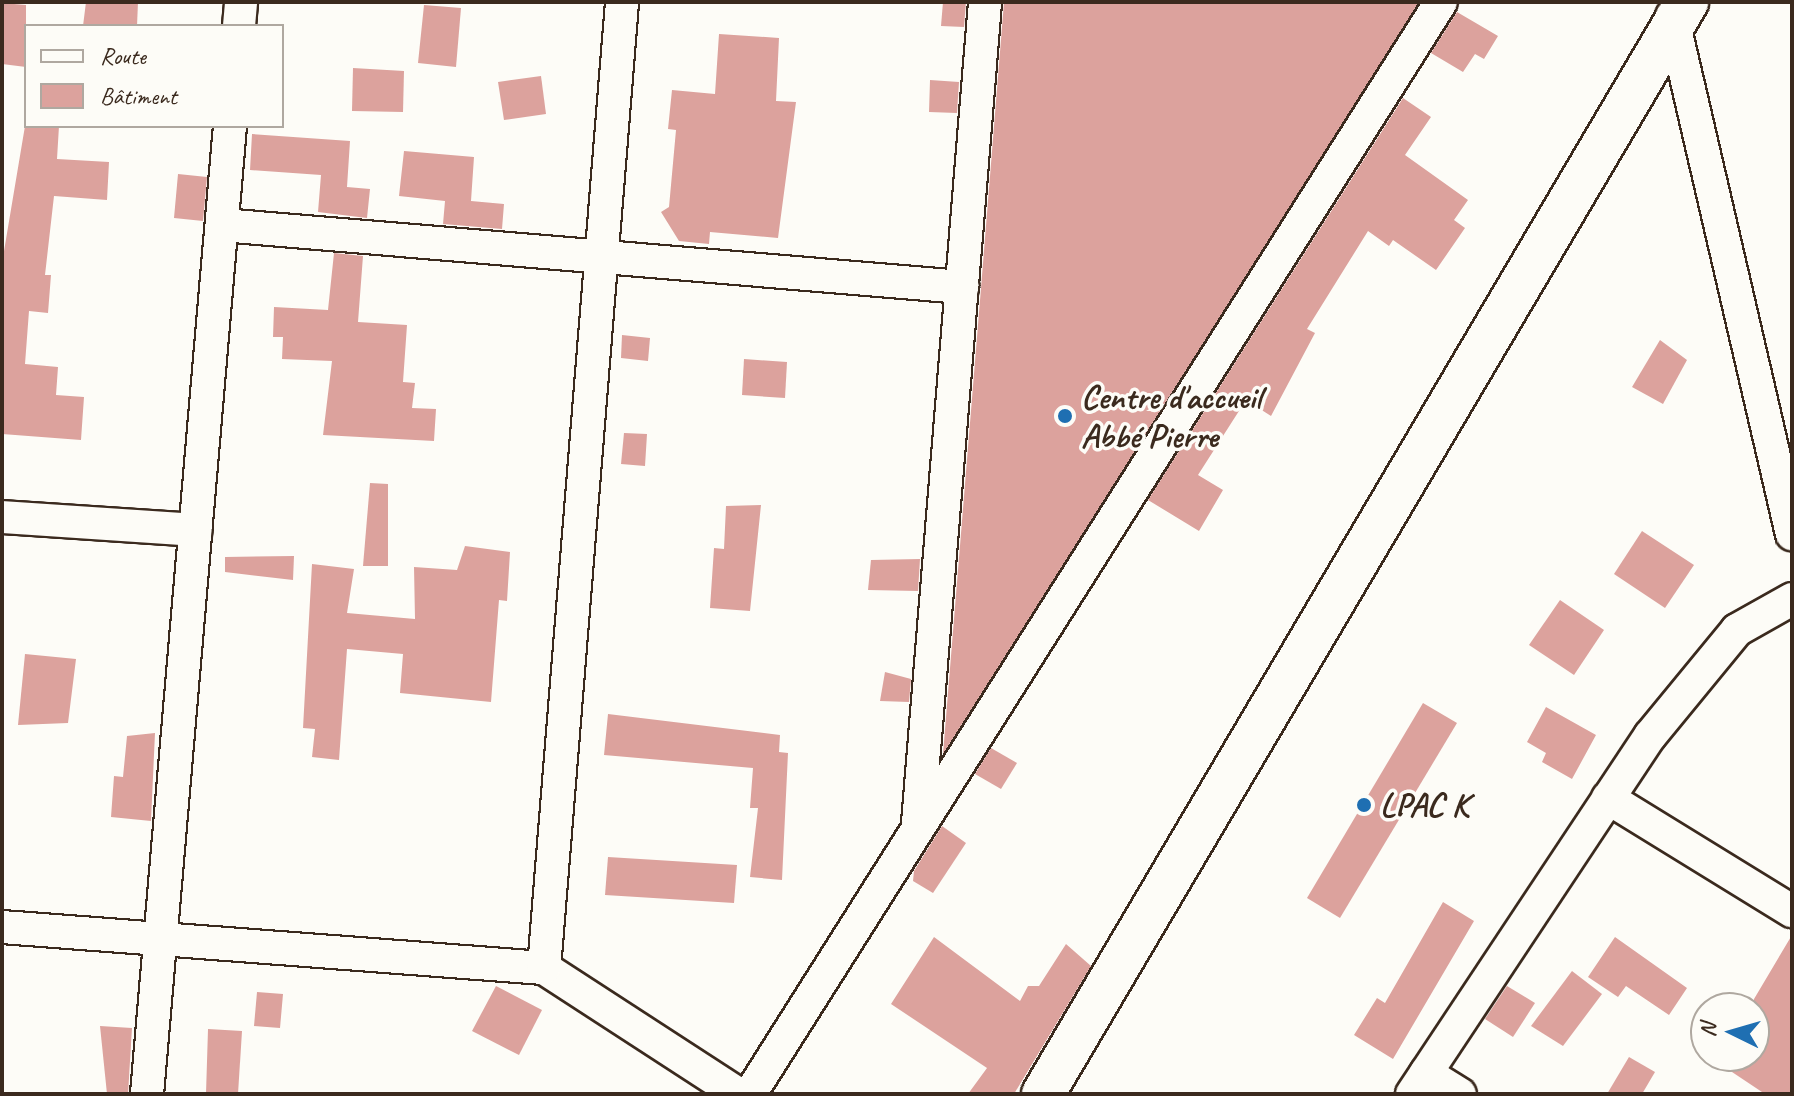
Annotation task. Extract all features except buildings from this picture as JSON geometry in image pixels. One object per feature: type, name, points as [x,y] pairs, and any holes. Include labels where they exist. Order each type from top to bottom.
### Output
[{"type":"main road","points":[[1043,1094],[1677,11]]},
{"type":"street","points":[[239,24],[241,2]]},
{"type":"street","points":[[544,968],[622,2]]},
{"type":"street","points":[[917,830],[985,2]]},
{"type":"street","points":[[750,1094],[1441,2]]},
{"type":"street","points":[[1677,11],[1792,534]]},
{"type":"street","points":[[147,1094],[230,128]]},
{"type":"street","points":[[222,225],[962,287]]},
{"type":"street","points":[[2,517],[196,530]]},
{"type":"street","points":[[1460,1094],[1419,1083],[1650,736],[1737,630],[1792,599]]},
{"type":"street","points":[[1608,798],[1792,911]]},
{"type":"street","points":[[2,927],[544,968],[738,1094]]},
{"type":"place","name":"Centre d'accueil Abbé Pierre","points":[[1065,416]]},
{"type":"place","name":"LPAC K","points":[[1364,805]]}]
